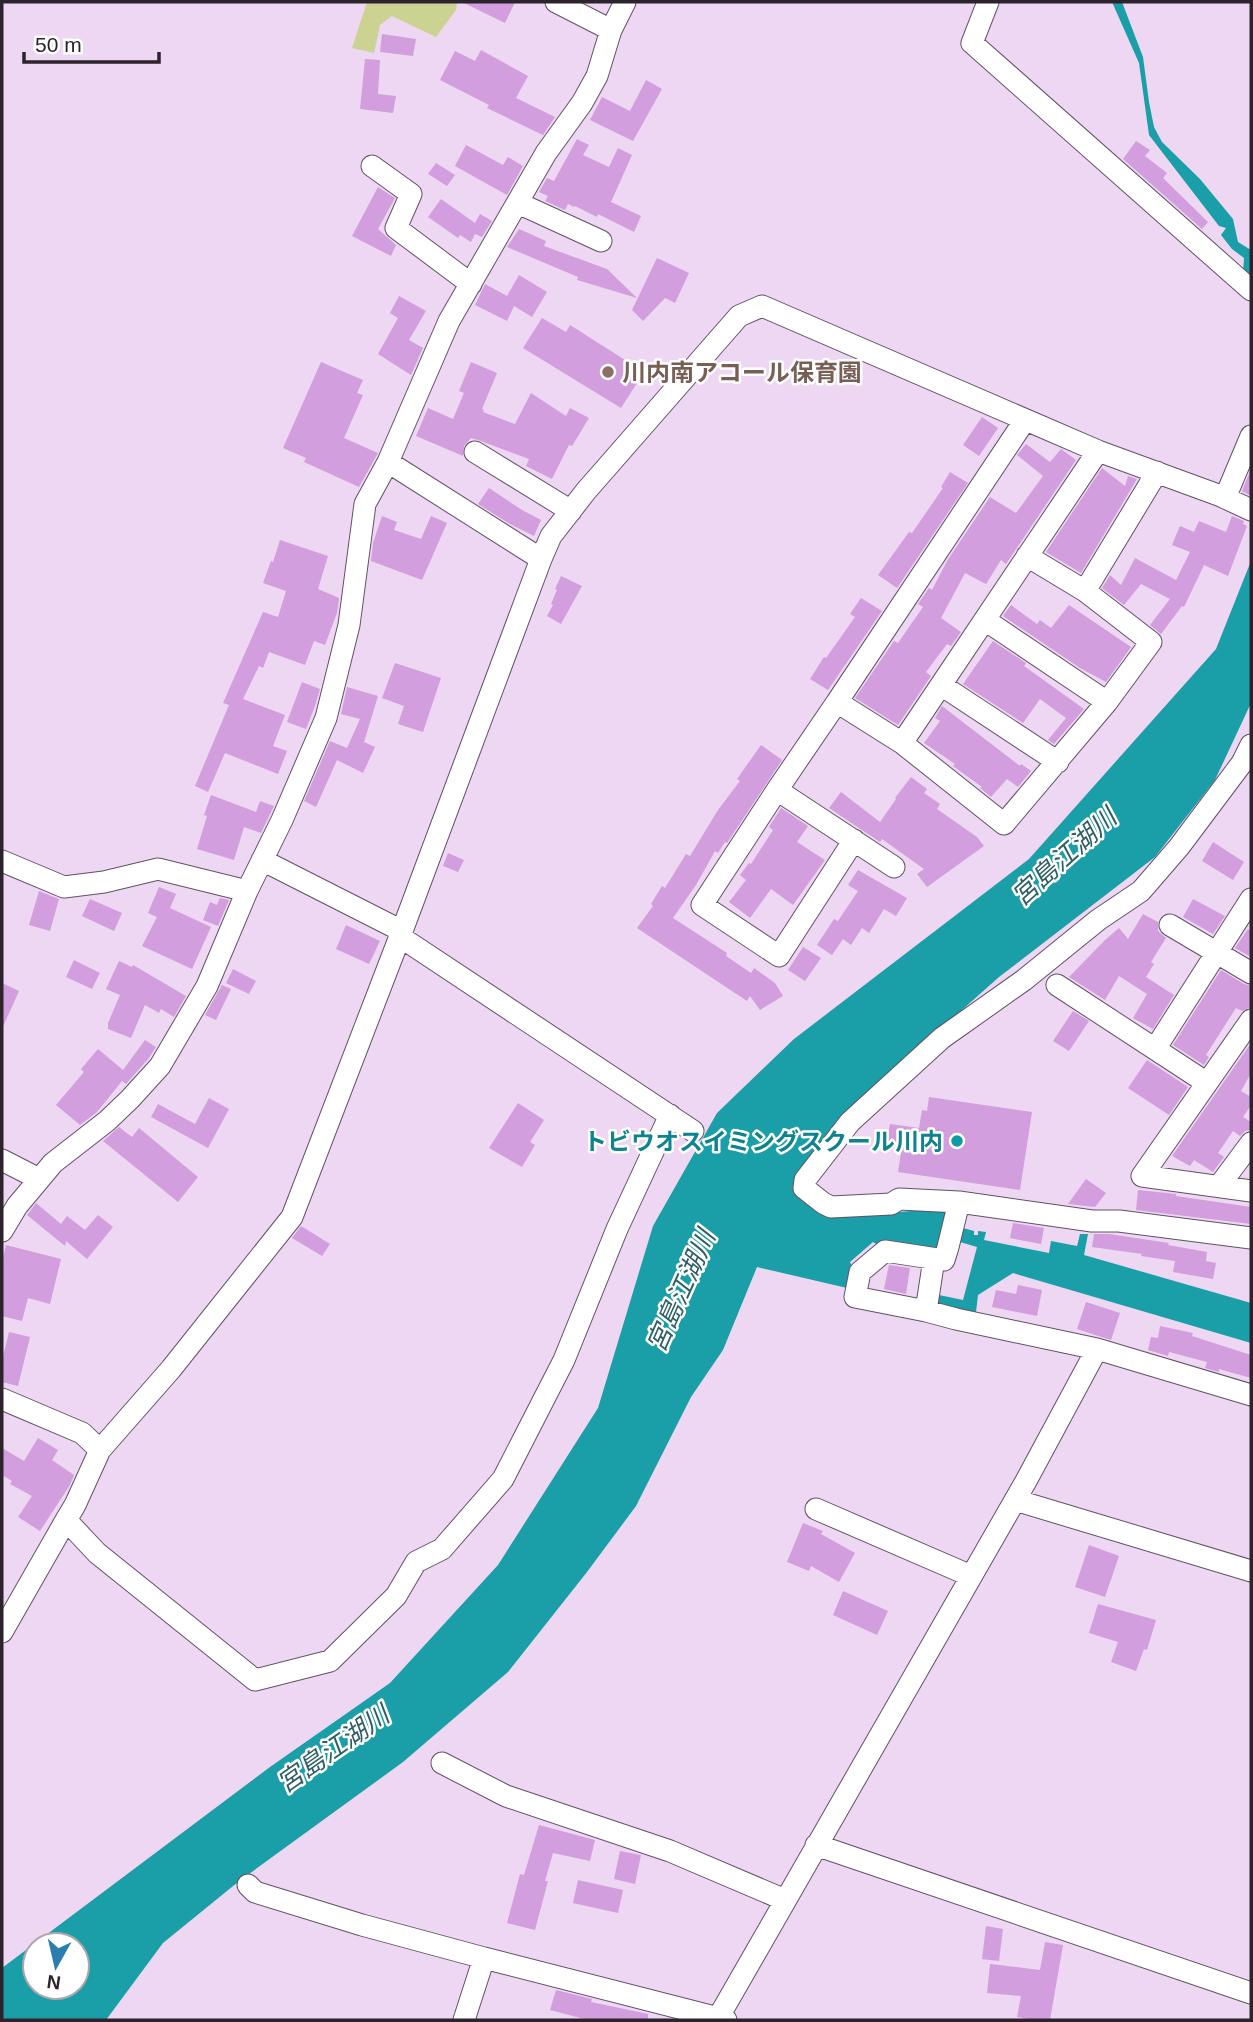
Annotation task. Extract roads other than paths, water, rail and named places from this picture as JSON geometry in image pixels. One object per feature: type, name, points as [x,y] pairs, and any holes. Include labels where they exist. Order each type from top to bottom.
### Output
[{"type":"street","points":[[556,2],[611,30]]},
{"type":"street","points":[[2,1231],[17,1206],[54,1163],[107,1121],[160,1066],[207,986],[326,718],[349,625],[365,504],[388,462],[449,321],[546,153],[582,103],[597,76],[611,30],[625,2]]},
{"type":"street","points":[[988,2],[972,43],[1251,290]]},
{"type":"street","points":[[372,166],[411,194],[396,228],[471,284]]},
{"type":"street","points":[[518,203],[601,241]]},
{"type":"street","points":[[2,1632],[75,1505],[100,1450],[171,1369],[292,1217],[551,536],[586,491],[739,316],[762,306],[1098,451],[1237,504],[1251,436]]},
{"type":"street","points":[[854,840],[779,956],[702,905],[1026,420]]},
{"type":"street","points":[[902,743],[1098,451]]},
{"type":"street","points":[[475,452],[571,511]]},
{"type":"street","points":[[388,462],[541,559]]},
{"type":"street","points":[[1085,592],[1157,472]]},
{"type":"street","points":[[837,702],[902,743],[1004,824],[1107,702],[1151,642],[1085,592],[1027,556]]},
{"type":"street","points":[[985,620],[1107,702]]},
{"type":"street","points":[[941,685],[1058,762]]},
{"type":"street","points":[[1251,745],[1242,763],[1179,847],[1141,891],[1098,920],[1024,980],[942,1038],[850,1122],[804,1184],[804,1188],[831,1207],[891,1204],[899,1199],[958,1202],[1092,1221],[1119,1221],[1251,1238]]},
{"type":"street","points":[[777,790],[894,867]]},
{"type":"street","points":[[262,860],[401,934],[694,1130]]},
{"type":"street","points":[[2,861],[64,887],[104,882],[158,869],[247,891]]},
{"type":"street","points":[[1155,1049],[1251,899]]},
{"type":"street","points":[[1170,925],[1251,973]]},
{"type":"street","points":[[1057,985],[1207,1083]]},
{"type":"street","points":[[1251,1020],[1142,1176],[1251,1191]]},
{"type":"street","points":[[66,1520],[97,1553],[255,1679],[330,1661],[396,1596],[416,1562],[442,1549],[503,1479],[564,1360],[617,1228],[670,1115]]},
{"type":"street","points":[[1219,1186],[1251,1143]]},
{"type":"street","points":[[2,1160],[39,1180]]},
{"type":"street","points":[[958,1202],[944,1260],[886,1251],[860,1272],[855,1297],[1097,1349],[1251,1395]]},
{"type":"street","points":[[926,1311],[934,1259]]},
{"type":"street","points":[[248,1885],[255,1892],[362,1925],[689,2016],[722,2019],[785,1900],[1015,1500],[1097,1349]]},
{"type":"street","points":[[2,1399],[82,1433],[100,1450]]},
{"type":"street","points":[[1015,1500],[1251,1572]]},
{"type":"street","points":[[816,1509],[971,1576]]},
{"type":"street","points":[[442,1763],[506,1796],[670,1851],[785,1900]]},
{"type":"street","points":[[816,1845],[1251,1993]]},
{"type":"street","points":[[464,2020],[484,1958]]},
{"type":"water","points":[[1112,2],[1122,2],[1143,57],[1154,127],[1162,142],[1200,179],[1233,219],[1238,242],[1251,250],[1251,279],[1243,272],[1244,258],[1232,249],[1221,235],[1226,228],[1219,226],[1149,135],[1139,63]]},
{"type":"water","name":"宮島江湖川","points":[[1251,561],[1251,703],[1215,780],[1155,857],[999,977],[844,1115],[799,1174],[827,1216],[924,1210],[951,1212],[938,1250],[884,1240],[878,1245],[873,1242],[850,1262],[853,1268],[847,1288],[757,1267],[723,1350],[691,1397],[636,1506],[508,1672],[403,1762],[238,1882],[163,1943],[106,2020],[2,2020],[2,1968],[21,1954],[21,2001],[91,2001],[91,1931],[51,1931],[270,1767],[390,1683],[498,1565],[598,1408],[653,1226],[717,1113],[794,1039],[1029,859],[1216,649]]},
{"type":"water","points":[[963,1228],[974,1231],[974,1235],[978,1235],[978,1231],[986,1232],[984,1240],[1049,1253],[1051,1241],[1077,1246],[1080,1234],[1088,1234],[1084,1255],[1251,1303],[1251,1343],[1013,1273],[978,1295],[976,1312],[936,1306],[939,1295],[963,1300],[977,1247],[960,1242]]},
{"type":"place","name":"川内南アコール保育園","points":[[608,372]]},
{"type":"place","name":"トビウオスイミングスクール川内","points":[[957,1141]]}]
